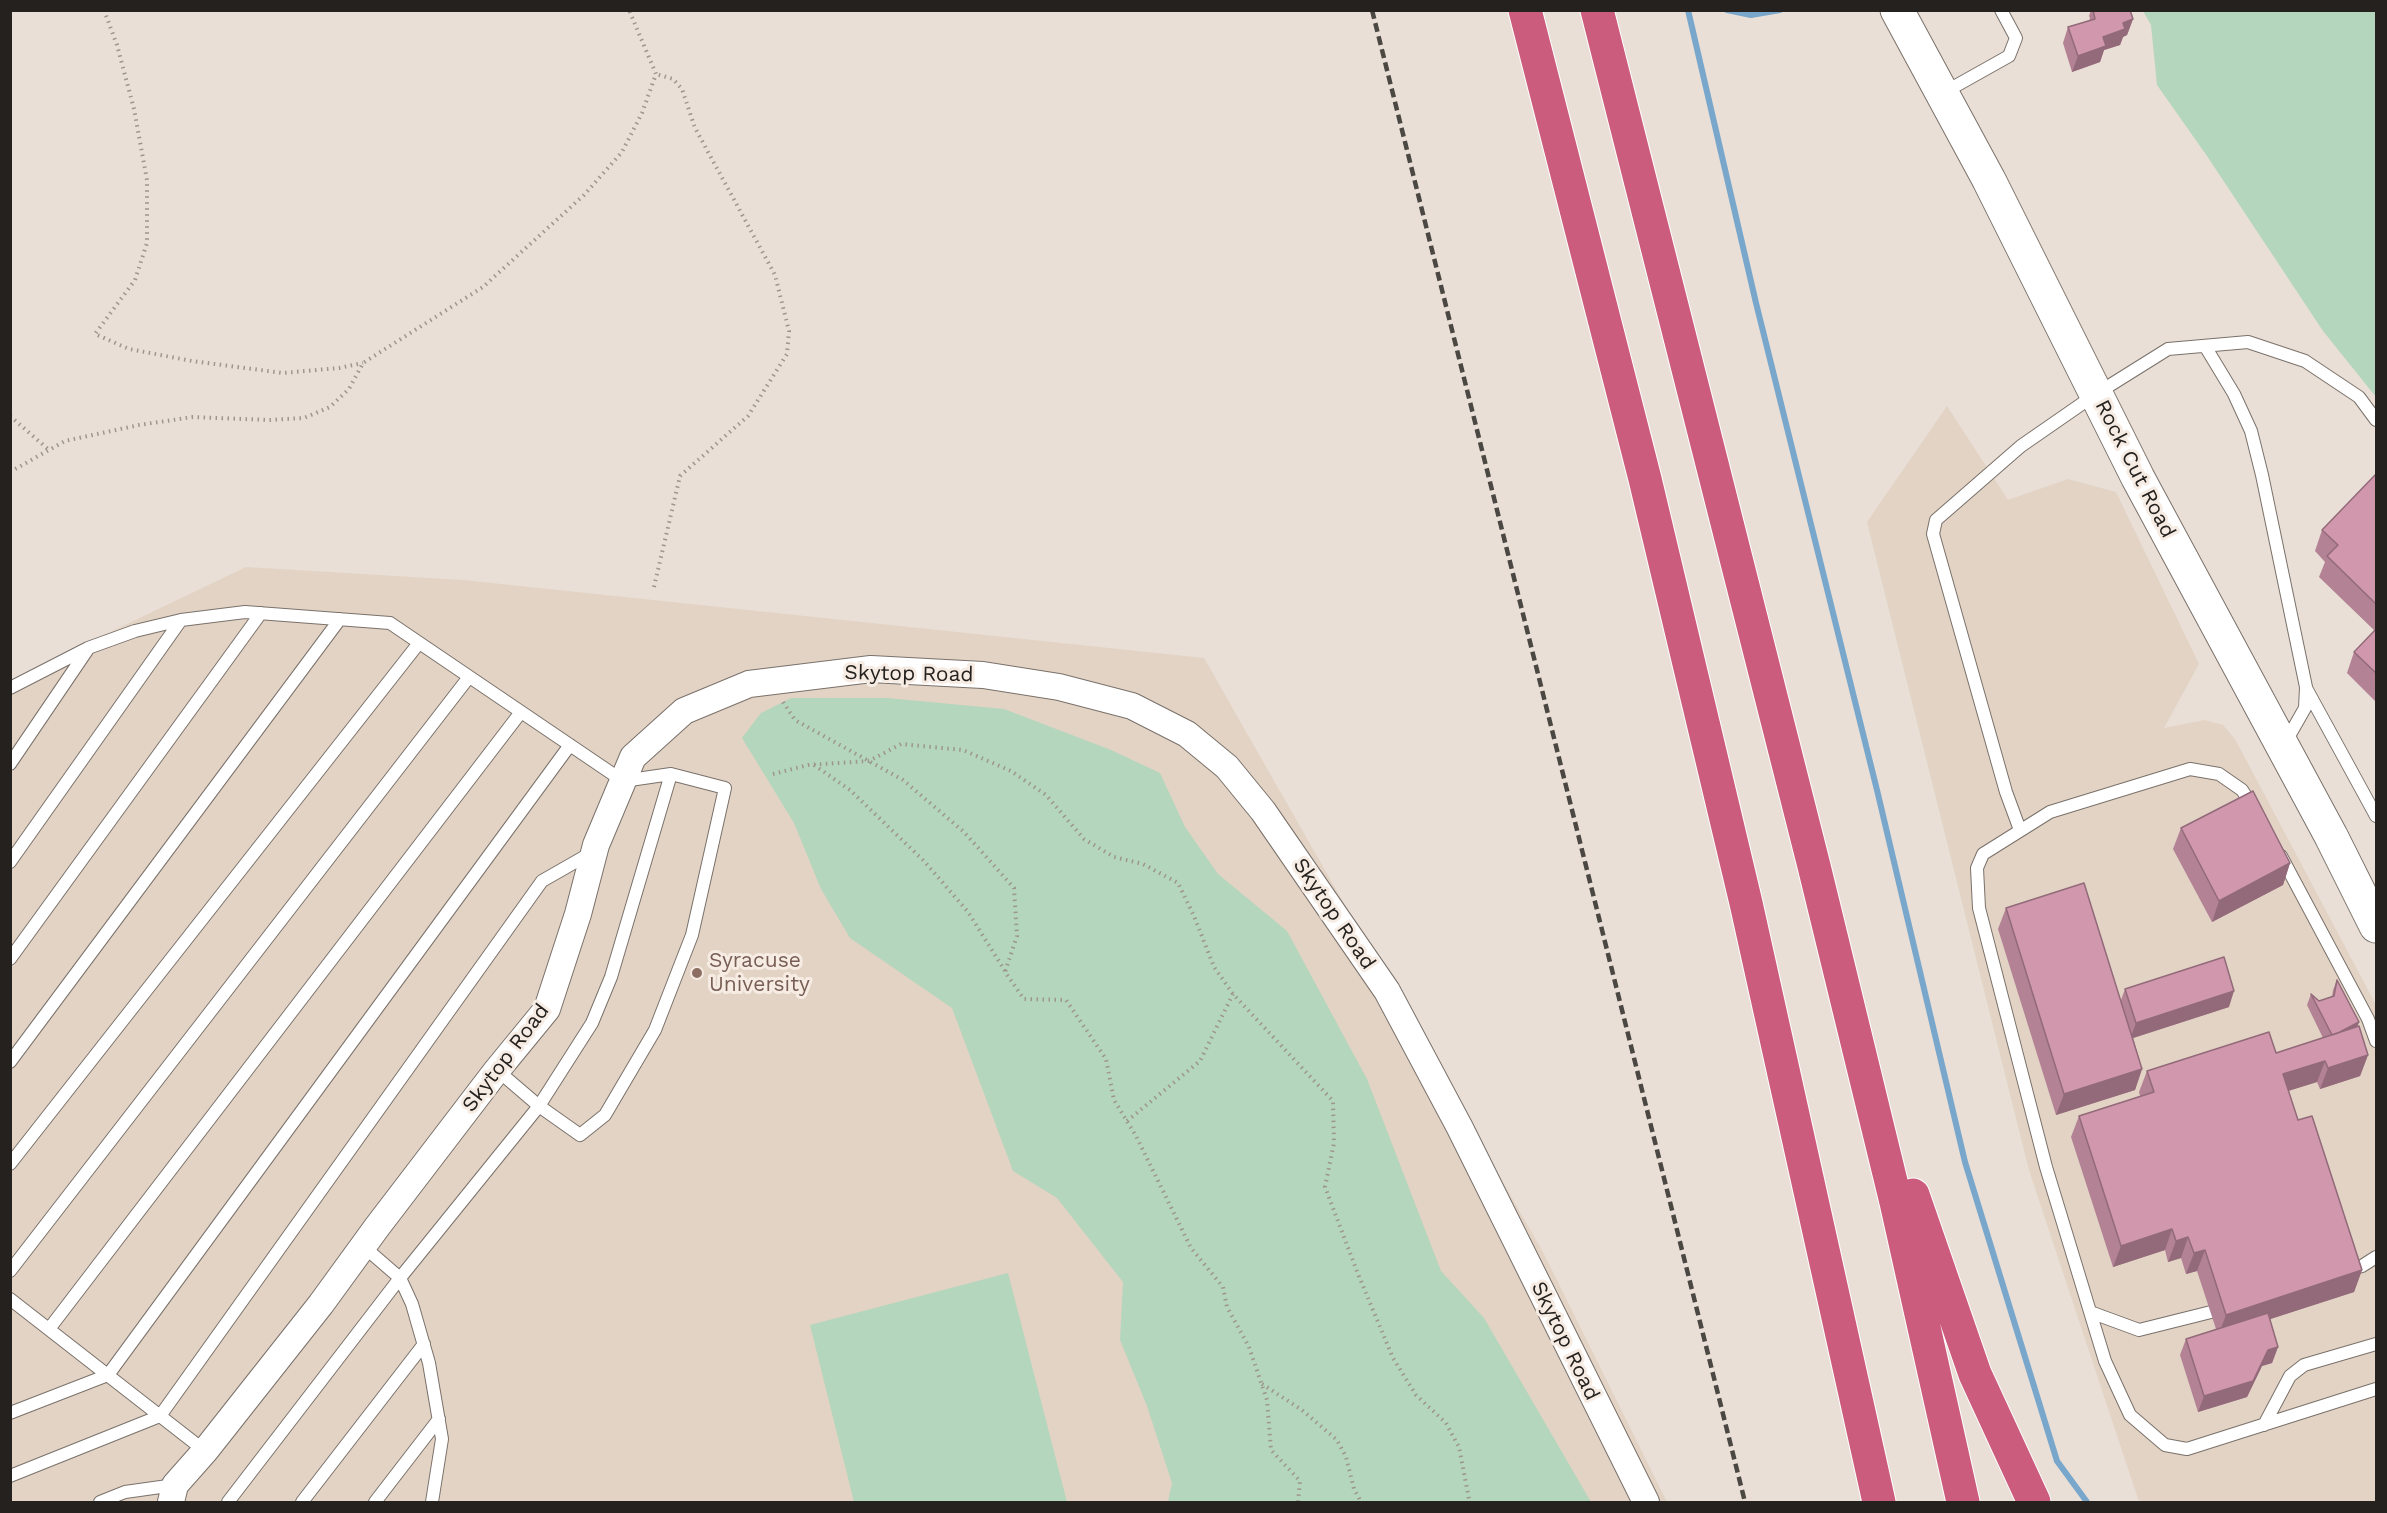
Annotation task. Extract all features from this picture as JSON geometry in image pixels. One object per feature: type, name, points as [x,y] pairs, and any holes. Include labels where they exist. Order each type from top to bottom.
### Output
[{"type":"highway","points":[[1525,10],[1645,479],[1743,891],[1879,1503]]},
{"type":"highway","points":[[1597,10],[1814,866],[1896,1202],[1963,1503]]},
{"type":"highway","points":[[1814,866],[1916,1203],[1975,1374],[2034,1503]]},
{"type":"street","name":"Rock Cut Road","points":[[1897,10],[1989,180],[2138,478],[2283,747],[2364,890],[2376,926]]},
{"type":"street","name":"Skytop Road","points":[[173,1494],[321,1304],[497,1070],[547,1009],[578,914],[595,851],[633,757],[684,711],[749,684],[871,669],[983,675],[1059,687],[1132,706],[1187,734],[1215,755],[1263,811],[1387,991],[1460,1128],[1647,1503]]},
{"type":"lane","points":[[1942,94],[2009,56],[2016,38],[2001,10]]},
{"type":"lane","points":[[2020,830],[2006,792],[1934,534],[1936,520],[2021,446],[2096,394],[2168,350],[2248,342],[2305,362],[2359,397],[2376,420]]},
{"type":"lane","points":[[2205,346],[2234,394],[2251,430],[2306,687],[2305,708],[2283,747]]},
{"type":"lane","points":[[10,688],[88,648],[135,631],[181,620],[245,612],[390,623],[623,781],[671,774],[725,788],[692,935],[655,1030],[605,1115],[580,1135],[539,1106],[497,1070]]},
{"type":"lane","points":[[10,959],[261,613]]},
{"type":"lane","points":[[10,1062],[340,619]]},
{"type":"lane","points":[[10,862],[181,620]]},
{"type":"lane","points":[[10,1164],[418,643]]},
{"type":"lane","points":[[10,764],[88,648]]},
{"type":"lane","points":[[10,1271],[469,677]]},
{"type":"lane","points":[[2306,687],[2376,816]]},
{"type":"lane","points":[[49,1329],[521,712]]},
{"type":"lane","points":[[10,1413],[108,1375],[570,745]]},
{"type":"lane","points":[[2263,821],[2242,790],[2219,774],[2190,769],[2050,812],[1983,854],[1977,868],[1979,908],[2046,1167],[2105,1361],[2130,1415],[2165,1445],[2187,1449],[2376,1389]]},
{"type":"lane","points":[[228,1503],[400,1278],[539,1106],[592,1023],[607,986],[671,774]]},
{"type":"lane","points":[[2274,842],[2368,1019],[2376,1041]]},
{"type":"lane","points":[[10,1476],[160,1416],[542,882],[595,851]]},
{"type":"lane","points":[[363,1246],[400,1278],[412,1304],[424,1344],[442,1439],[432,1503]]},
{"type":"lane","points":[[2347,1270],[2362,1266],[2376,1257]]},
{"type":"lane","points":[[10,1299],[205,1451]]},
{"type":"lane","points":[[2090,1312],[2139,1330],[2211,1312]]},
{"type":"lane","points":[[302,1503],[424,1344]]},
{"type":"lane","points":[[2265,1425],[2290,1376],[2304,1365],[2376,1344]]},
{"type":"lane","points":[[375,1503],[439,1419]]},
{"type":"lane","points":[[100,1503],[125,1492],[173,1494]]},
{"type":"path","points":[[104,10],[117,45],[134,108],[147,180],[147,243],[135,280],[95,334],[129,349],[192,361],[282,373],[339,368],[363,363],[483,287],[584,195],[622,152],[642,113],[656,74],[629,10]]},
{"type":"path","points":[[654,587],[680,476],[748,416],[787,354],[789,331],[776,275],[695,128],[682,89],[673,79],[656,74]]},
{"type":"path","points":[[10,472],[64,441],[139,424],[193,417],[269,420],[304,418],[330,407],[349,389],[363,363]]},
{"type":"path","points":[[10,416],[49,450]]},
{"type":"path","points":[[769,680],[795,720],[903,780],[964,832],[1014,888],[1017,936],[1005,972]]},
{"type":"path","points":[[773,774],[814,765],[869,761],[901,744],[963,750],[1011,771],[1046,795],[1084,839],[1114,857],[1143,864],[1178,883],[1214,967],[1233,994],[1302,1065],[1333,1101],[1334,1143],[1325,1187],[1393,1358],[1416,1395],[1446,1423],[1459,1447],[1471,1503]]},
{"type":"path","points":[[814,765],[850,790],[924,861],[968,912],[1024,999],[1066,1000],[1106,1059],[1114,1100],[1127,1121],[1191,1248],[1223,1287],[1227,1306],[1249,1347],[1267,1400],[1271,1450],[1300,1481],[1298,1503]]},
{"type":"path","points":[[1127,1121],[1200,1061],[1233,994]]},
{"type":"path","points":[[1262,1384],[1302,1410],[1337,1440],[1346,1457],[1354,1490],[1361,1503]]},
{"type":"shaded area","points":[[1947,406],[2008,500],[2068,479],[2116,492],[2199,664],[2164,728],[2205,720],[2223,725],[2235,739],[2376,1005],[2376,1502],[2142,1502],[2138,1499],[2029,1170],[1867,522]]},
{"type":"shaded area","name":"Syracuse University","points":[[246,567],[463,580],[1204,658],[1544,1254],[1667,1502],[11,1502],[11,693],[79,647]]},
{"type":"green space","points":[[2143,11],[2376,11],[2376,397],[2323,331],[2157,85],[2151,25]]},
{"type":"green space","points":[[791,698],[887,698],[1004,709],[1111,750],[1160,773],[1185,827],[1218,874],[1287,931],[1367,1079],[1441,1271],[1484,1318],[1591,1502],[1168,1502],[1172,1483],[1147,1406],[1120,1340],[1123,1282],[1057,1198],[1013,1171],[952,1008],[850,938],[821,889],[794,823],[742,738],[761,713]]},
{"type":"green space","points":[[1008,1273],[1067,1502],[854,1502],[810,1325]]},
{"type":"building","points":[[2093,10],[2130,10],[2133,19],[2123,23],[2125,29],[2103,37],[2106,46],[2078,56],[2068,27],[2095,19]]},
{"type":"building","points":[[2376,474],[2376,604],[2327,556],[2338,545],[2322,530]]},
{"type":"building","points":[[2376,629],[2376,673],[2354,652]]},
{"type":"building","points":[[2253,791],[2290,863],[2219,901],[2181,828]]},
{"type":"building","points":[[2084,883],[2142,1069],[2064,1094],[2006,908]]},
{"type":"building","points":[[2224,957],[2234,991],[2136,1023],[2125,989]]},
{"type":"building","points":[[2337,980],[2359,1022],[2332,1035],[2311,994],[2319,1001],[2334,996]]},
{"type":"building","points":[[2359,1026],[2368,1055],[2328,1068],[2325,1061],[2283,1074],[2298,1120],[2312,1116],[2362,1270],[2226,1315],[2205,1250],[2194,1253],[2188,1237],[2176,1241],[2172,1229],[2121,1246],[2079,1116],[2154,1092],[2147,1071],[2269,1032],[2276,1053]]},
{"type":"building","points":[[2268,1313],[2278,1347],[2268,1350],[2253,1381],[2204,1396],[2186,1339]]},
{"type":"waterway","points":[[1688,10],[1756,303],[1877,790],[1965,1162],[2057,1461],[2087,1502]]},
{"type":"waterway","points":[[1727,10],[1751,15],[1780,10]]},
{"type":"railway","points":[[1372,10],[1745,1502]]},
{"type":"place","name":"Syracuse University","points":[[697,973]]}]
